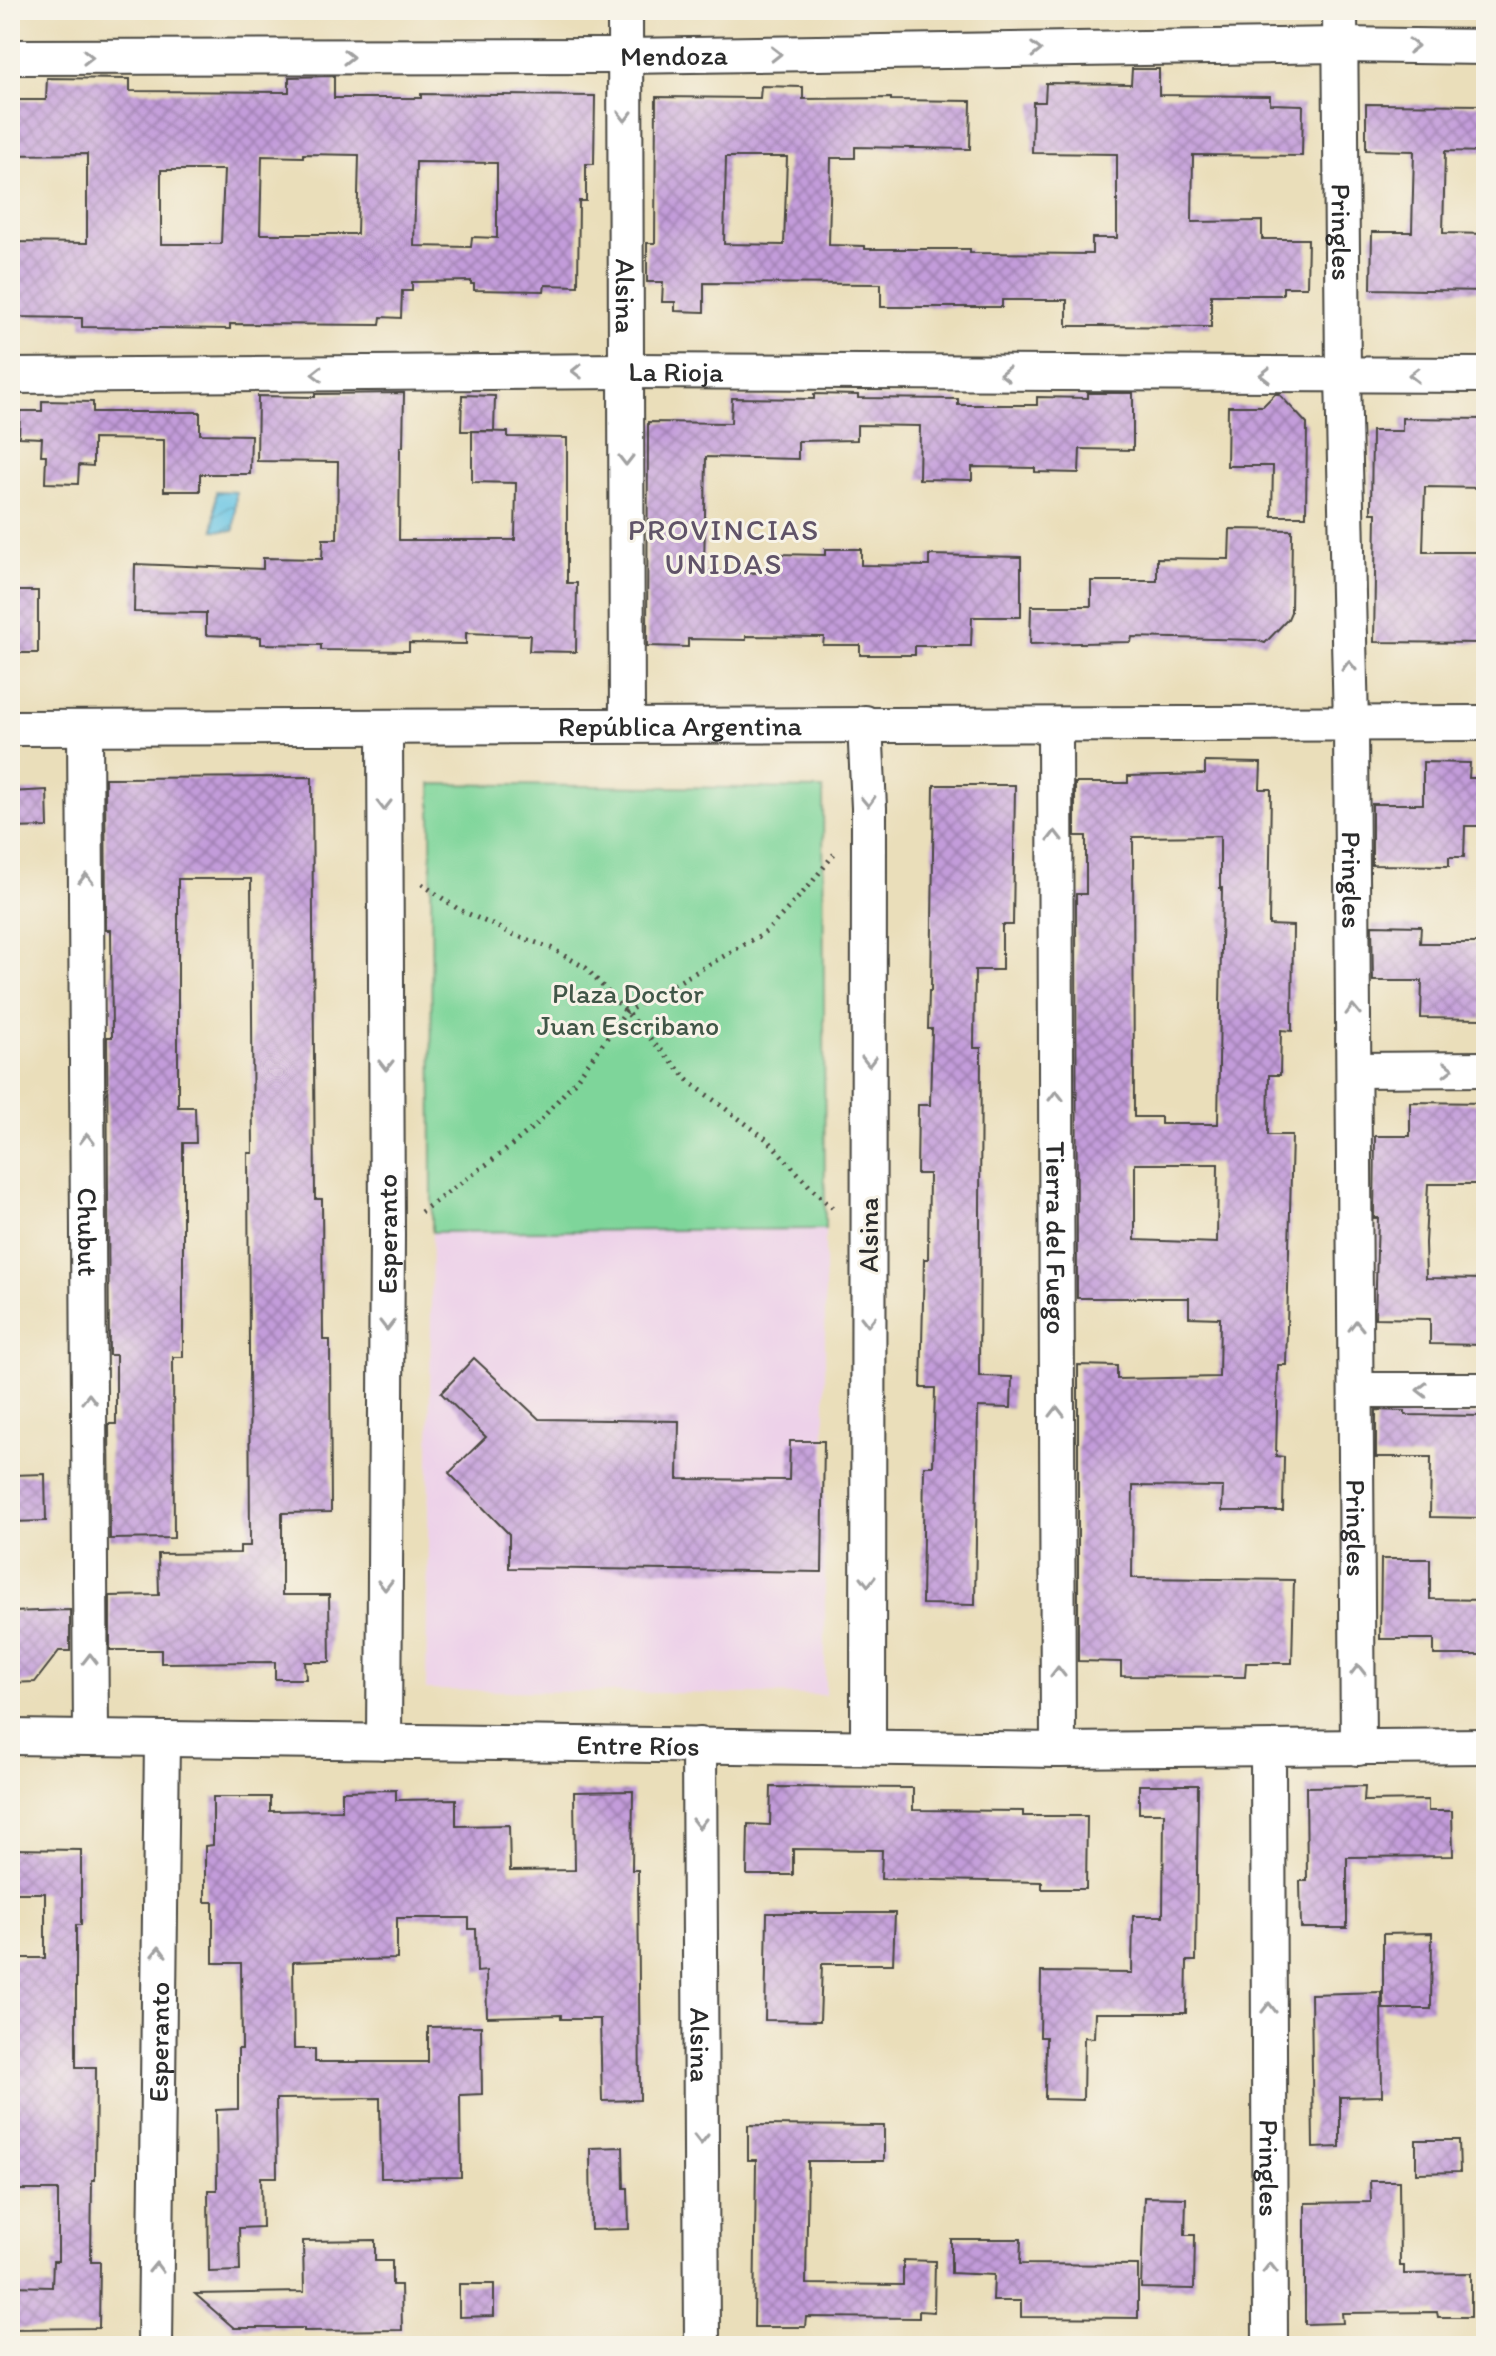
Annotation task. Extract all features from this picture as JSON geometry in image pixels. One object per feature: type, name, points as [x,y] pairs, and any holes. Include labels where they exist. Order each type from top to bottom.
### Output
[{"type":"street","name":"Alsina","points":[[625,10],[627,725]]},
{"type":"street","name":"Pringles","points":[[1340,10],[1343,376],[1351,725],[1358,1748]]},
{"type":"street","name":"Mendoza","points":[[10,57],[625,56],[1340,45],[1486,47]]},
{"type":"street","name":"La Rioja","points":[[10,376],[625,371],[1486,375]]},
{"type":"street","name":"Alsina","points":[[865,723],[869,808],[868,1747]]},
{"type":"street","name":"República Argentina","points":[[10,728],[1486,723]]},
{"type":"street","name":"Tierra del Fuego","points":[[1055,726],[1058,1750]]},
{"type":"street","name":"Esperanto","points":[[384,1742],[387,1235],[385,727]]},
{"type":"street","name":"Chubut","points":[[85,728],[91,1737]]},
{"type":"street","points":[[1354,1070],[1486,1069]]},
{"type":"street","points":[[1357,1390],[1486,1390]]},
{"type":"street","name":"Entre Ríos","points":[[10,1737],[1058,1750],[1486,1746]]},
{"type":"street","name":"Esperanto","points":[[155,2346],[162,1739]]},
{"type":"street","name":"Alsina","points":[[699,1745],[702,2346]]},
{"type":"street","name":"Pringles","points":[[1268,1750],[1270,2346]]},
{"type":"path","points":[[387,1235],[489,1163],[537,1124],[575,1081],[626,1012],[766,932],[809,886],[834,853]]},
{"type":"path","points":[[384,859],[458,909],[551,948],[586,968],[691,1083],[769,1141],[813,1190],[868,1241]]},
{"type":"shaded area","points":[[825,1229],[825,1695],[426,1690],[432,1232]]},
{"type":"green space","name":"Plaza Doctor Juan Escribano","points":[[431,784],[823,789],[825,1229],[432,1232]]},
{"type":"water","points":[[216,491],[236,492],[234,531],[214,530]]},
{"type":"building","points":[[1132,69],[1159,69],[1159,95],[1270,96],[1270,104],[1303,105],[1302,156],[1193,155],[1192,222],[1262,221],[1262,239],[1308,239],[1307,287],[1283,287],[1283,295],[1211,295],[1211,327],[1067,326],[1067,300],[1002,300],[1002,307],[881,307],[881,284],[704,283],[704,312],[675,311],[675,302],[662,302],[663,282],[647,282],[647,243],[655,243],[656,97],[760,98],[761,86],[803,87],[803,99],[971,101],[970,149],[855,147],[855,158],[831,158],[829,245],[865,246],[865,249],[970,249],[970,253],[1092,254],[1092,238],[1117,238],[1117,154],[1032,153],[1033,102],[1045,102],[1046,83],[1131,84]],"holes":[[[726,157],[787,157],[784,245],[724,244]]]},
{"type":"building","points":[[334,76],[334,98],[421,98],[421,94],[595,96],[594,164],[586,164],[586,201],[579,201],[578,286],[545,285],[544,291],[474,290],[471,281],[412,282],[412,291],[402,291],[401,318],[381,317],[380,325],[230,324],[230,329],[82,327],[82,318],[10,317],[10,242],[87,243],[87,154],[10,155],[10,100],[46,100],[47,78],[130,79],[130,91],[289,92],[289,77]],"holes":[[[303,154],[359,155],[357,234],[260,234],[262,156],[303,157]],[[416,162],[497,163],[497,238],[472,237],[471,247],[414,246]],[[161,170],[224,170],[221,244],[161,244]]]},
{"type":"building","points":[[1366,104],[1486,105],[1486,152],[1445,151],[1443,233],[1486,234],[1486,291],[1371,289],[1372,232],[1412,232],[1414,151],[1366,150]]},
{"type":"building","points":[[404,393],[399,540],[515,540],[516,483],[472,482],[472,431],[508,432],[508,437],[567,438],[567,583],[577,583],[576,652],[529,651],[530,635],[466,633],[466,644],[409,643],[409,651],[321,650],[321,645],[261,644],[261,637],[206,635],[206,613],[134,612],[135,564],[263,569],[263,558],[322,559],[323,539],[337,539],[338,462],[257,461],[258,396]]},
{"type":"building","points":[[1088,393],[1133,393],[1133,450],[1080,449],[1079,473],[1035,472],[1035,468],[972,467],[972,480],[919,479],[920,426],[857,425],[857,440],[798,441],[798,459],[706,457],[704,572],[776,573],[776,554],[825,555],[825,549],[861,549],[861,565],[929,566],[929,555],[1021,557],[1021,617],[972,617],[971,646],[915,646],[915,655],[860,655],[860,645],[823,645],[824,637],[746,636],[746,640],[688,639],[688,647],[647,646],[648,422],[731,423],[732,398],[814,399],[814,394],[858,395],[858,398],[958,399],[958,405],[1037,405],[1037,397],[1088,398]]},
{"type":"building","points":[[1279,394],[1307,424],[1306,516],[1272,516],[1273,466],[1227,466],[1228,406],[1263,406]]},
{"type":"building","points":[[462,395],[495,396],[494,431],[461,431]]},
{"type":"building","points":[[42,401],[93,402],[93,412],[200,412],[200,434],[251,435],[250,474],[200,474],[200,491],[164,491],[164,440],[93,439],[93,466],[79,465],[78,484],[45,483],[46,455],[41,455],[42,438],[19,437],[20,411],[42,411]]},
{"type":"building","points":[[1402,418],[1486,419],[1486,488],[1425,487],[1423,552],[1486,552],[1484,643],[1374,642],[1376,513],[1371,513],[1372,431],[1402,431]]},
{"type":"building","points":[[1230,529],[1292,530],[1291,612],[1265,643],[1256,640],[1132,637],[1131,642],[1030,644],[1031,606],[1091,606],[1091,581],[1157,581],[1157,558],[1229,559]]},
{"type":"building","points":[[10,591],[38,591],[38,653],[10,653]]},
{"type":"building","points":[[1205,762],[1261,763],[1260,789],[1271,789],[1269,925],[1293,926],[1292,1031],[1281,1030],[1280,1075],[1269,1075],[1268,1135],[1292,1135],[1286,1365],[1278,1365],[1276,1456],[1284,1457],[1283,1511],[1222,1511],[1223,1487],[1133,1486],[1132,1578],[1294,1580],[1292,1663],[1246,1663],[1245,1677],[1121,1676],[1121,1662],[1078,1661],[1078,1365],[1117,1366],[1117,1379],[1219,1377],[1220,1318],[1189,1317],[1189,1298],[1077,1298],[1076,894],[1086,894],[1086,836],[1075,836],[1075,783],[1128,783],[1128,776],[1205,774]],"holes":[[[1220,836],[1218,1124],[1161,1124],[1161,1117],[1134,1117],[1133,837]],[[1135,1164],[1218,1164],[1217,1243],[1135,1240]]]},
{"type":"building","points":[[1423,762],[1470,763],[1469,778],[1486,778],[1486,826],[1465,826],[1464,857],[1449,857],[1449,866],[1372,865],[1372,804],[1423,804]]},
{"type":"building","points":[[312,777],[315,1199],[322,1199],[323,1340],[330,1340],[331,1512],[282,1513],[282,1595],[329,1595],[330,1662],[305,1662],[306,1679],[275,1679],[275,1662],[161,1663],[161,1650],[110,1650],[110,1596],[159,1595],[158,1554],[240,1553],[240,1546],[250,1546],[248,1153],[253,1153],[251,879],[178,879],[178,1107],[195,1107],[196,1143],[183,1143],[183,1357],[173,1357],[174,1538],[110,1539],[109,1424],[116,1424],[116,1355],[109,1355],[107,1037],[112,1037],[111,930],[106,930],[105,778]]},
{"type":"building","points":[[934,785],[1015,785],[1013,925],[1002,925],[1002,970],[975,970],[974,1048],[981,1048],[979,1376],[1012,1377],[1011,1408],[978,1407],[975,1605],[922,1604],[924,1466],[933,1466],[935,1388],[921,1388],[929,1174],[917,1174],[918,1105],[930,1105],[932,1029],[928,1029]]},
{"type":"building","points":[[47,790],[48,827],[10,828],[10,792]]},
{"type":"building","points":[[1372,925],[1421,926],[1420,943],[1480,943],[1480,962],[1486,962],[1486,1006],[1482,1005],[1482,1019],[1421,1018],[1422,981],[1373,981]]},
{"type":"building","points":[[1410,1102],[1486,1103],[1486,1152],[1482,1152],[1481,1184],[1428,1184],[1425,1243],[1426,1278],[1486,1279],[1485,1345],[1430,1344],[1430,1319],[1375,1318],[1378,1218],[1374,1218],[1375,1136],[1410,1136]]},
{"type":"building","points":[[474,1358],[539,1419],[679,1421],[678,1479],[789,1480],[790,1441],[824,1441],[822,1572],[509,1568],[509,1534],[449,1473],[486,1437],[441,1393]]},
{"type":"building","points":[[1376,1410],[1405,1411],[1405,1415],[1484,1416],[1486,1496],[1483,1518],[1430,1517],[1431,1457],[1376,1457]]},
{"type":"building","points":[[45,1474],[46,1521],[10,1522],[10,1475]]},
{"type":"building","points":[[1381,1559],[1430,1559],[1430,1599],[1485,1600],[1486,1655],[1434,1655],[1434,1639],[1380,1639]]},
{"type":"building","points":[[70,1610],[70,1651],[59,1651],[35,1682],[10,1683],[10,1612]]},
{"type":"building","points":[[1139,1785],[1198,1785],[1196,1961],[1187,1961],[1186,2013],[1095,2013],[1094,2038],[1084,2037],[1083,2100],[1045,2099],[1046,2037],[1040,2037],[1041,1972],[1132,1973],[1133,1916],[1163,1916],[1164,1813],[1139,1813]]},
{"type":"building","points":[[1365,1786],[1364,1801],[1428,1800],[1428,1811],[1452,1811],[1453,1856],[1347,1857],[1347,1928],[1301,1928],[1300,1881],[1307,1881],[1306,1787]]},
{"type":"building","points":[[771,1787],[913,1788],[913,1810],[1023,1811],[1023,1816],[1087,1816],[1086,1889],[1042,1889],[1042,1882],[881,1879],[882,1850],[793,1849],[793,1875],[747,1875],[748,1824],[770,1825]]},
{"type":"building","points":[[396,1790],[396,1800],[456,1799],[456,1826],[509,1825],[510,1871],[575,1870],[574,1792],[633,1791],[632,1870],[638,1870],[640,2100],[602,2101],[600,2019],[561,2019],[561,2015],[487,2017],[486,1971],[477,1972],[476,1929],[469,1929],[469,1918],[397,1918],[397,1959],[293,1962],[294,2049],[315,2049],[315,2062],[428,2062],[428,2027],[481,2026],[482,2094],[460,2095],[461,2177],[381,2178],[380,2098],[276,2099],[277,2177],[261,2177],[262,2227],[239,2228],[240,2271],[209,2272],[208,2190],[217,2190],[216,2110],[238,2109],[238,2049],[242,2049],[241,1963],[213,1963],[213,1902],[205,1902],[205,1846],[213,1845],[213,1797],[270,1797],[270,1811],[342,1810],[342,1791]]},
{"type":"building","points":[[10,1849],[81,1850],[81,1925],[76,1925],[76,2067],[96,2067],[91,2262],[100,2262],[99,2328],[10,2329],[10,2286],[52,2287],[53,2261],[58,2261],[58,2190],[10,2190],[10,1958],[45,1958],[45,1893],[10,1893]]},
{"type":"building","points":[[767,1913],[895,1913],[893,1964],[822,1964],[820,2021],[765,2020]]},
{"type":"building","points":[[1432,1933],[1431,2009],[1383,2009],[1383,1934]]},
{"type":"building","points":[[1381,1992],[1382,2096],[1340,2097],[1340,2147],[1313,2148],[1311,1994]]},
{"type":"building","points":[[748,2125],[884,2126],[884,2161],[808,2161],[806,2284],[903,2285],[903,2260],[935,2261],[934,2312],[919,2311],[919,2318],[806,2317],[805,2327],[754,2327],[756,2160],[748,2160]]},
{"type":"building","points":[[1416,2140],[1459,2140],[1460,2172],[1416,2173]]},
{"type":"building","points":[[623,2147],[629,2229],[591,2230],[590,2148]]},
{"type":"building","points":[[1370,2181],[1399,2181],[1400,2266],[1404,2266],[1404,2274],[1471,2273],[1471,2317],[1438,2317],[1437,2312],[1342,2313],[1343,2323],[1305,2324],[1305,2203],[1371,2202]]},
{"type":"building","points":[[1144,2197],[1186,2198],[1185,2235],[1195,2235],[1194,2289],[1141,2288]]},
{"type":"building","points":[[951,2239],[1021,2239],[1020,2264],[1138,2265],[1138,2318],[1021,2317],[1021,2301],[993,2301],[994,2275],[951,2273]]},
{"type":"building","points":[[375,2240],[375,2261],[392,2261],[392,2285],[401,2285],[402,2330],[234,2328],[195,2294],[304,2292],[303,2241]]},
{"type":"building","points":[[459,2284],[494,2284],[494,2316],[459,2317]]},
{"type":"district","name":"PROVINCIAS UNIDAS","points":[[724,546]]}]
